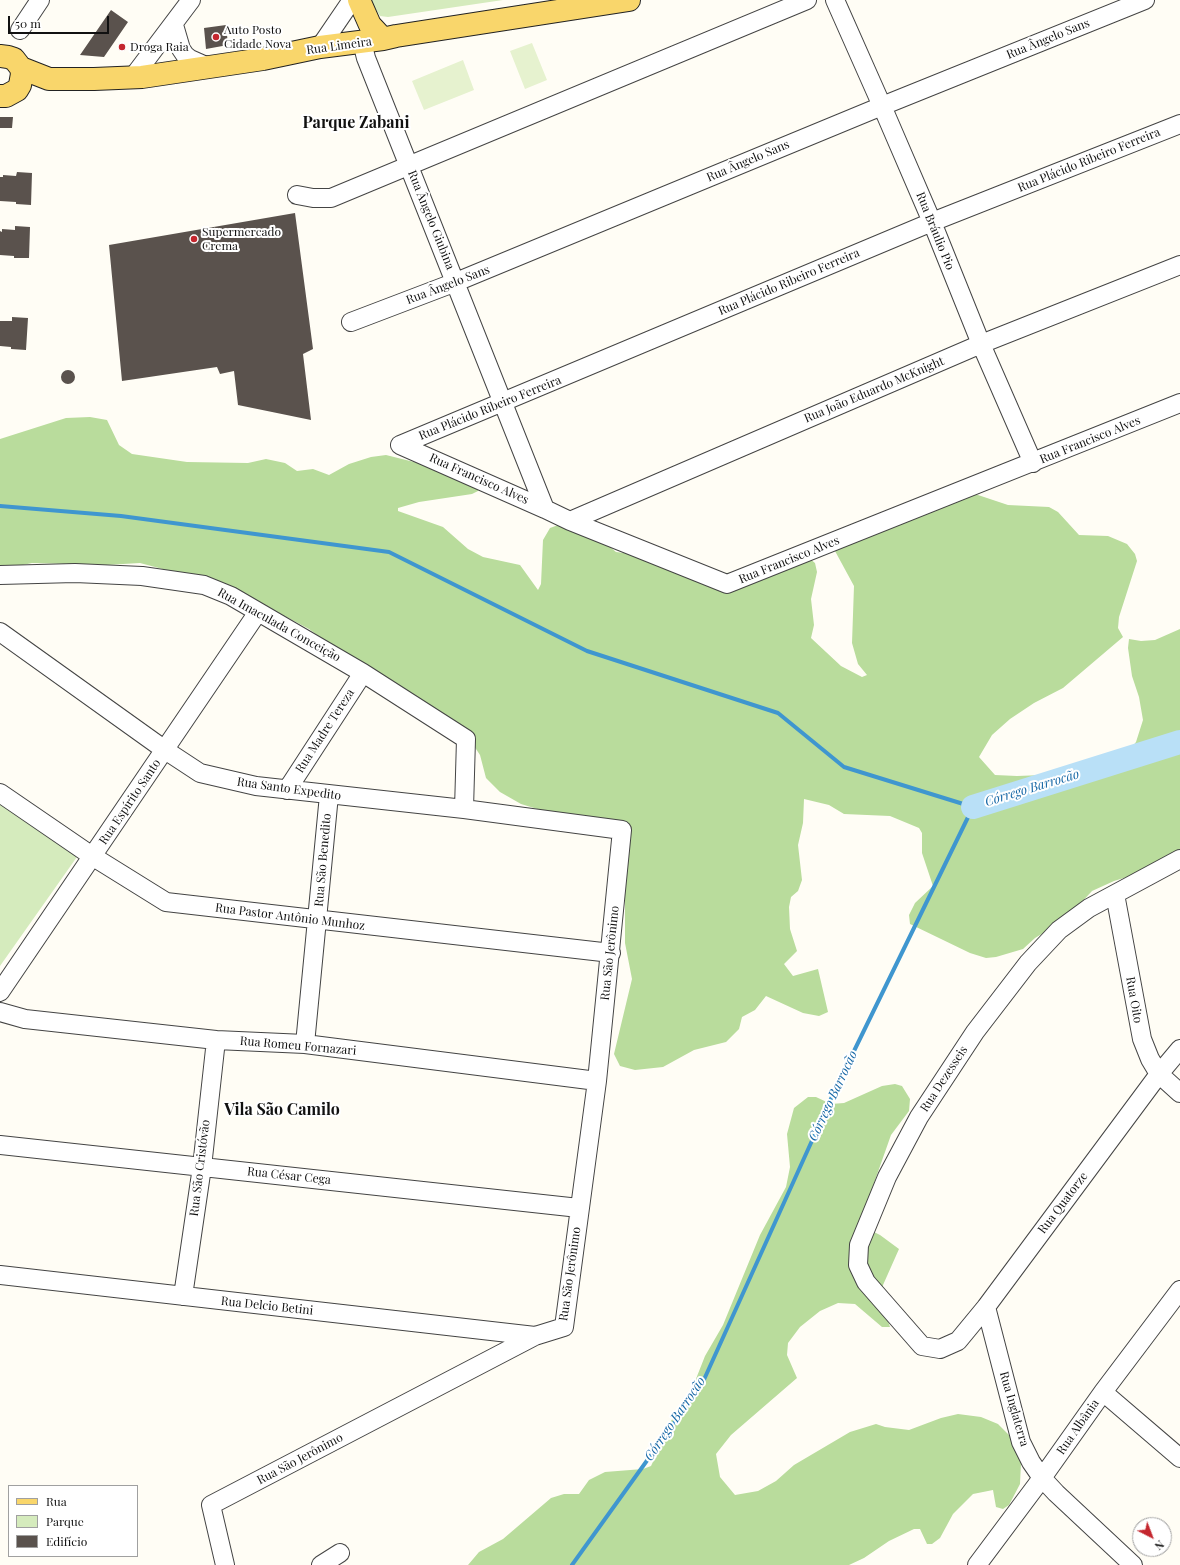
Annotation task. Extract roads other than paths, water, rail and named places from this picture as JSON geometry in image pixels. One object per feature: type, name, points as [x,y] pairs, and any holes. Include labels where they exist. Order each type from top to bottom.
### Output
[{"type":"main road","points":[[359,0],[370,25],[383,39]]},
{"type":"main road","name":"Rua Limeira","points":[[0,56],[14,59],[21,68],[49,78],[94,80],[142,77],[263,59],[320,47],[383,39],[629,0]]},
{"type":"main road","points":[[6,95],[20,85],[22,74],[21,68]]},
{"type":"main road","name":"Rua Limeira","points":[[6,95],[49,78]]},
{"type":"street","points":[[20,30],[40,0]]},
{"type":"street","points":[[133,77],[191,0]]},
{"type":"street","points":[[320,47],[352,0]]},
{"type":"street","points":[[297,195],[313,198],[331,198],[782,6],[806,0]]},
{"type":"street","name":"Rua Bráulio Pio","points":[[835,0],[932,222],[981,344],[1033,463]]},
{"type":"street","name":"Rua Ângelo Sans","points":[[351,322],[456,282],[882,106],[1145,0]]},
{"type":"street","points":[[174,24],[180,49],[190,59],[208,67]]},
{"type":"street","name":"Rua Ângelo Giubina","points":[[362,42],[366,58],[545,509]]},
{"type":"street","name":"Rua Plácido Ribeiro Ferreira","points":[[400,445],[504,403],[932,222],[1180,124]]},
{"type":"street","name":"Rua João Eduardo McKnight","points":[[570,521],[981,344],[1180,265]]},
{"type":"street","name":"Rua Francisco Alves","points":[[400,445],[570,521],[727,584],[1180,403]]},
{"type":"street","name":"Rua Imaculada Conceição","points":[[0,575],[75,573],[142,576],[204,585],[231,596],[363,673],[466,739],[464,809]]},
{"type":"street","name":"Rua Espírito Santo","points":[[0,992],[258,612]]},
{"type":"street","name":"Rua Santo Expedito","points":[[0,632],[165,750],[200,773],[256,786],[464,809],[622,830]]},
{"type":"street","name":"Rua Madre Tereza","points":[[287,790],[363,673]]},
{"type":"street","name":"Rua Pastor Antônio Munhoz","points":[[0,794],[92,856],[166,902],[611,954]]},
{"type":"street","name":"Rua São Benedito","points":[[305,1044],[329,795]]},
{"type":"street","name":"Rua São Jerônimo","points":[[225,1565],[211,1505],[535,1336],[564,1326],[611,954],[622,830]]},
{"type":"street","name":"Rua Dezesseis","points":[[940,1349],[922,1346],[866,1282],[858,1265],[859,1245],[887,1177],[919,1117],[975,1032],[1028,963],[1058,930],[1088,908],[1180,859]]},
{"type":"street","name":"Rua Oito","points":[[1115,894],[1142,1039],[1150,1059],[1159,1074],[1180,1093]]},
{"type":"street","name":"Rua Romeu Fornazari","points":[[0,1012],[25,1019],[216,1040],[305,1044],[596,1080]]},
{"type":"street","name":"Rua São Cristóvão","points":[[183,1296],[202,1167],[216,1040]]},
{"type":"street","name":"Rua Quatorze","points":[[940,1349],[958,1341],[986,1307],[1159,1074],[1180,1048]]},
{"type":"street","name":"Rua César Cega","points":[[0,1144],[579,1208]]},
{"type":"street","name":"Rua Delcio Betini","points":[[0,1275],[535,1336]]},
{"type":"street","name":"Rua Albânia","points":[[977,1565],[1042,1478],[1103,1392],[1178,1298]]},
{"type":"street","name":"Rua Inglaterra","points":[[986,1307],[1021,1442],[1042,1478],[1133,1565]]},
{"type":"street","points":[[1103,1392],[1180,1458]]},
{"type":"street","points":[[321,1565],[340,1553]]},
{"type":"waterway","points":[[0,506],[121,516],[389,552],[587,651],[778,713],[844,767],[973,807],[834,1092],[702,1384],[572,1565]]},
{"type":"waterway","name":"Córrego Barrocão","points":[[973,807],[1180,742]]},
{"type":"place","name":"Auto Posto Cidade Nova","points":[[216,37]]},
{"type":"place","name":"Droga Raia","points":[[122,47]]},
{"type":"place","name":"Supermercado Crema","points":[[194,239]]},
{"type":"district","name":"Parque Zabani","points":[[356,123]]},
{"type":"district","name":"Vila São Camilo","points":[[282,1110]]}]
